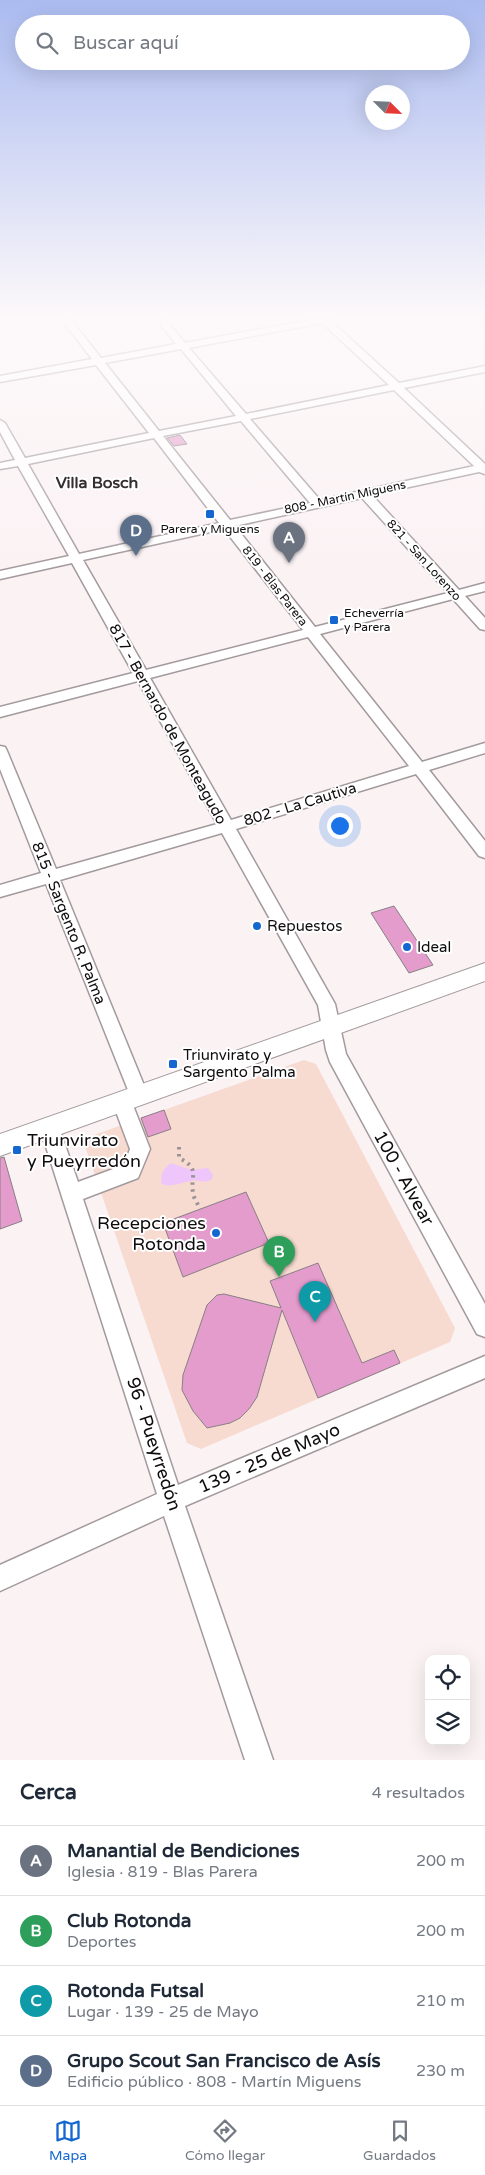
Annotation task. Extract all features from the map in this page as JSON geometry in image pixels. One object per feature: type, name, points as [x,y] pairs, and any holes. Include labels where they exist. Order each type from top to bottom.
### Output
[{"type":"main road","points":[[0,1145],[485,972]]},
{"type":"street","name":"819 - Blas Parera","points":[[131,402],[417,768],[485,852]]},
{"type":"street","points":[[230,402],[316,503]]},
{"type":"street","points":[[0,466],[319,402]]},
{"type":"street","points":[[413,402],[484,468]]},
{"type":"street","name":"817 - Bernardo de Monteagudo","points":[[0,422],[225,827],[326,1004],[332,1027]]},
{"type":"street","name":"808 - Martín Miguens","points":[[0,575],[316,503],[484,468]]},
{"type":"street","name":"821 - San Lorenzo","points":[[364,493],[485,626]]},
{"type":"street","points":[[0,712],[485,587]]},
{"type":"street","name":"802 - La Cautiva","points":[[0,891],[225,827],[485,748]]},
{"type":"street","name":"815 - Sargento R. Palma","points":[[0,751],[50,876],[131,1098],[140,1150],[131,1171],[72,1194]]},
{"type":"street","name":"100 - Alvear","points":[[332,1027],[333,1044],[337,1056],[485,1326]]},
{"type":"street","name":"96 - Pueyrredón","points":[[50,1128],[259,1760]]},
{"type":"street","name":"139 - 25 de Mayo","points":[[0,1578],[172,1500],[485,1367]]},
{"type":"path","points":[[179,1147],[179,1158],[193,1167],[196,1177],[193,1192],[200,1210]]},
{"type":"shaded area","points":[[304,1060],[316,1064],[455,1328],[450,1342],[201,1449],[187,1443],[85,1146],[91,1136]]},
{"type":"shaded area","points":[[171,1163],[192,1170],[208,1168],[213,1175],[212,1179],[207,1182],[194,1181],[173,1185],[162,1184],[163,1172]]},
{"type":"building","points":[[180,435],[187,444],[174,446],[167,438]]},
{"type":"building","points":[[394,906],[433,965],[409,973],[371,913]]},
{"type":"building","points":[[164,1110],[171,1129],[148,1137],[141,1118]]},
{"type":"building","points":[[4,1157],[22,1221],[0,1229],[0,1158]]},
{"type":"building","name":"Recepciones Rotonda","points":[[246,1192],[269,1243],[183,1277],[163,1223]]},
{"type":"building","points":[[318,1263],[362,1363],[394,1350],[400,1363],[318,1398],[282,1310],[257,1397],[240,1418],[230,1423],[207,1428],[193,1411],[182,1390],[183,1375],[207,1305],[217,1295],[224,1294],[281,1308],[270,1281]]},
{"type":"place","name":"Parera y Miguens","points":[[210,514]]},
{"type":"place","name":"Grupo Scout San Francisco de Asís","points":[[136,556]]},
{"type":"place","name":"Manantial de Bendiciones","points":[[289,563]]},
{"type":"place","name":"Echeverría y Parera","points":[[334,620]]},
{"type":"place","name":"Repuestos","points":[[257,926]]},
{"type":"place","name":"Ideal","points":[[407,947]]},
{"type":"place","name":"Triunvirato y Sargento Palma","points":[[173,1064]]},
{"type":"place","name":"Triunvirato y Pueyrredón","points":[[17,1150]]},
{"type":"place","name":"Recepciones Rotonda","points":[[216,1233]]},
{"type":"place","name":"Club Rotonda","points":[[279,1277]]},
{"type":"place","name":"Rotonda Futsal","points":[[315,1322]]},
{"type":"district","name":"Villa Bosch","points":[[97,482]]}]
